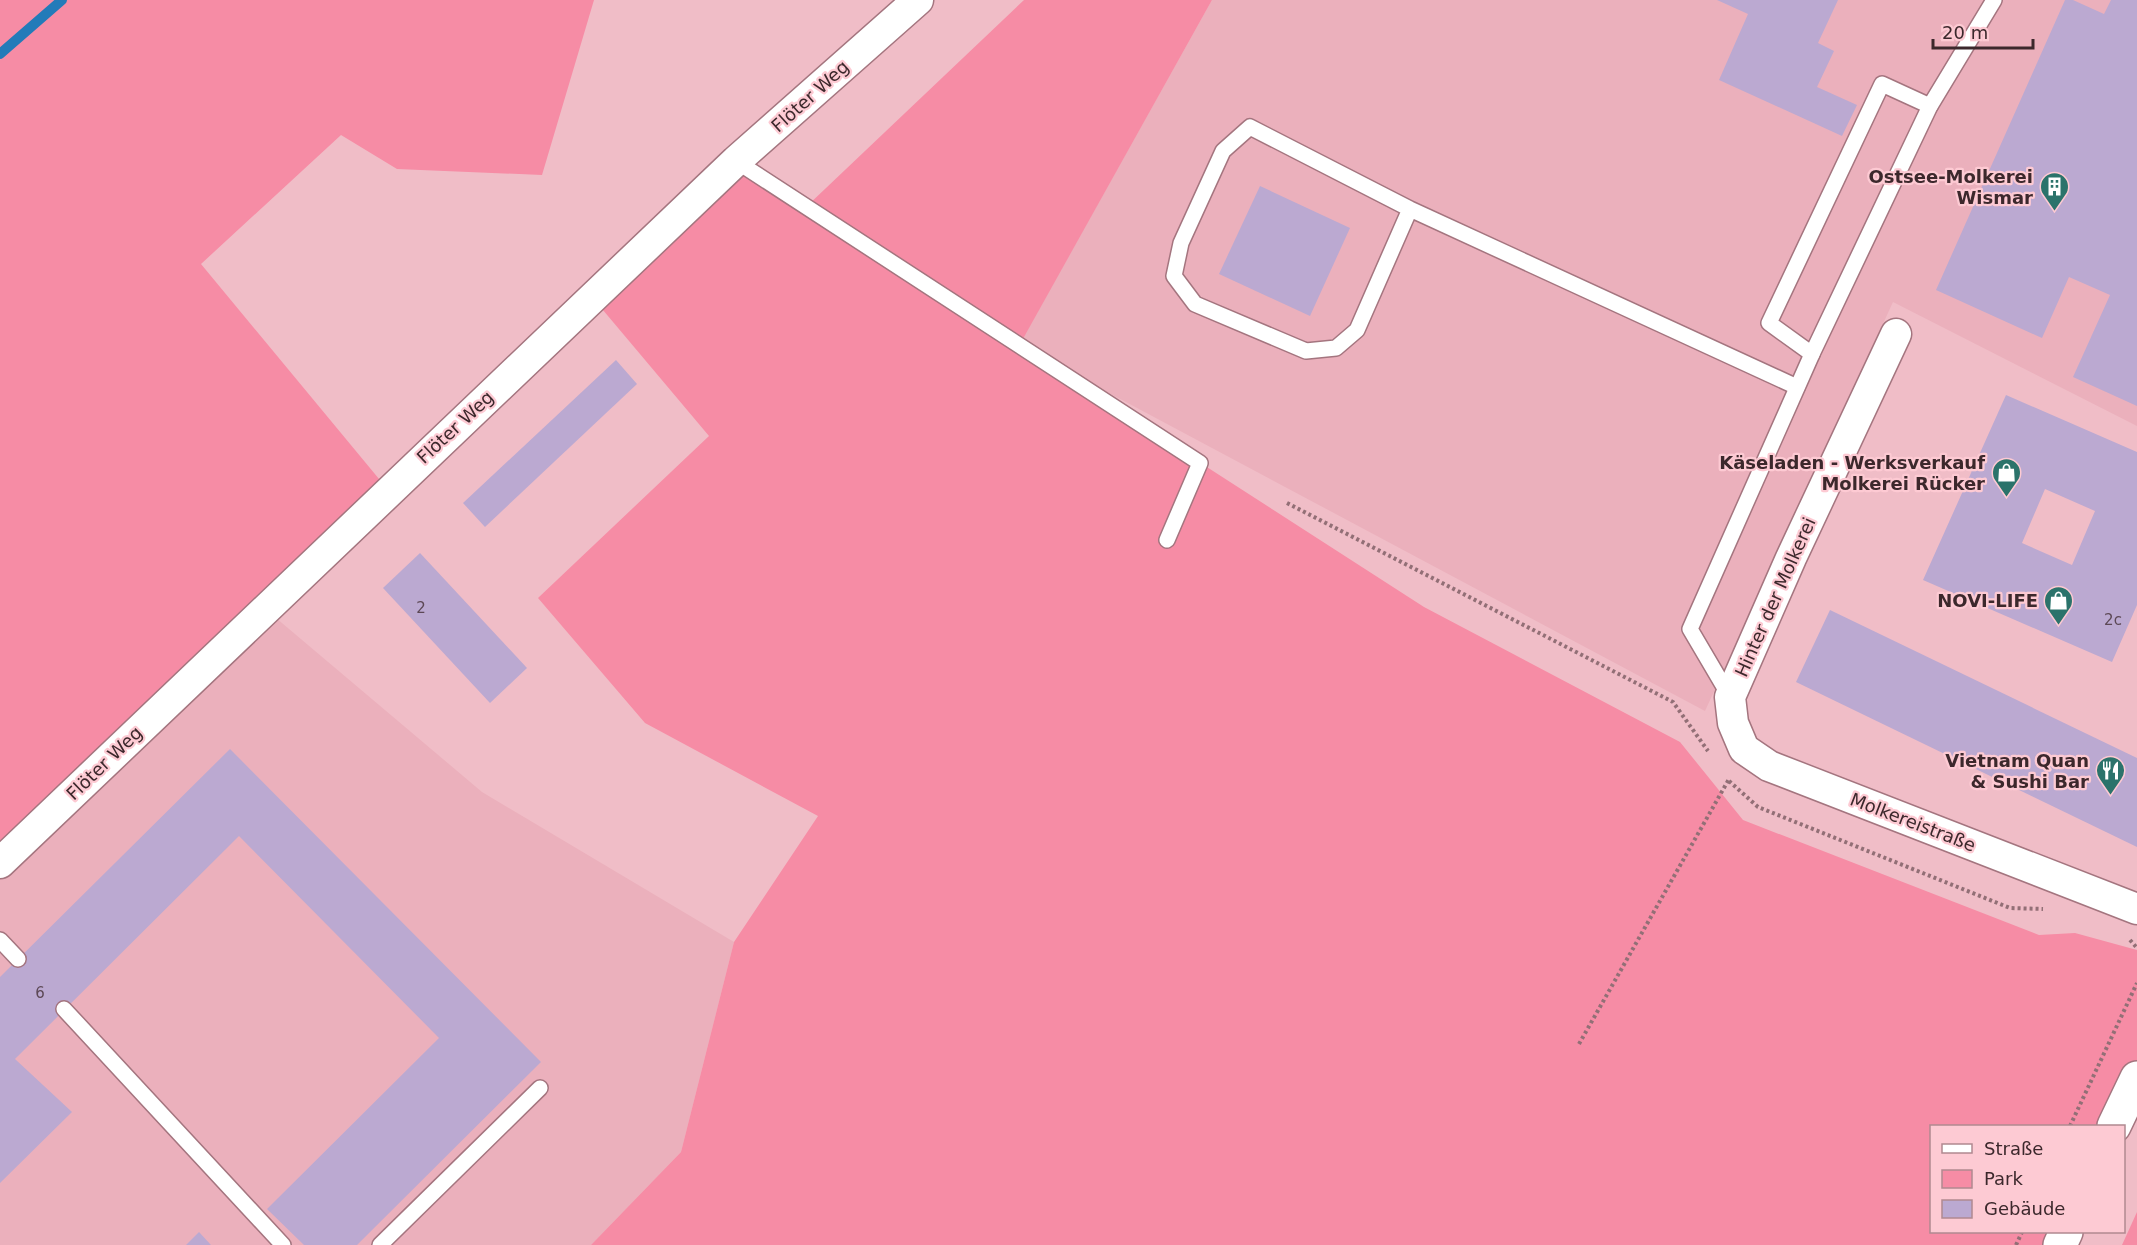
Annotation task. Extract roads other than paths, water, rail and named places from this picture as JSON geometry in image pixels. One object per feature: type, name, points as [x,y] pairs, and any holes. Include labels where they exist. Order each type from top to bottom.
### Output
[{"type":"street","name":"Flöter Weg","points":[[0,863],[736,161],[918,0]]},
{"type":"street","name":"Hinter der Molkerei","points":[[1730,697],[1791,558],[1896,334]]},
{"type":"street","name":"Molkereistraße","points":[[1730,697],[1733,723],[1744,750],[1769,766],[2137,909]]},
{"type":"street","points":[[2114,1125],[2137,1077]]},
{"type":"lane","points":[[1730,697],[1690,629],[1812,354],[1930,106],[1994,0]]},
{"type":"lane","points":[[1812,354],[1769,323],[1794,268],[1882,84],[1930,106]]},
{"type":"lane","points":[[1410,209],[1357,330],[1336,348],[1306,351],[1195,304],[1173,276],[1181,243],[1223,152],[1250,127],[1410,209],[1797,387]]},
{"type":"lane","points":[[736,161],[1200,463],[1167,540]]},
{"type":"lane","points":[[0,940],[18,959]]},
{"type":"lane","points":[[64,1010],[283,1245]]},
{"type":"lane","points":[[380,1245],[540,1088]]},
{"type":"waterway","points":[[0,54],[62,0]]},
{"type":"place","name":"Ostsee-Molkerei Wismar","points":[[2054,212]]},
{"type":"place","name":"Käseladen - Werksverkauf Molkerei Rücker","points":[[2006,498]]},
{"type":"place","name":"NOVI-LIFE","points":[[2059,626]]},
{"type":"place","name":"Vietnam Quan & Sushi Bar","points":[[2110,796]]}]
